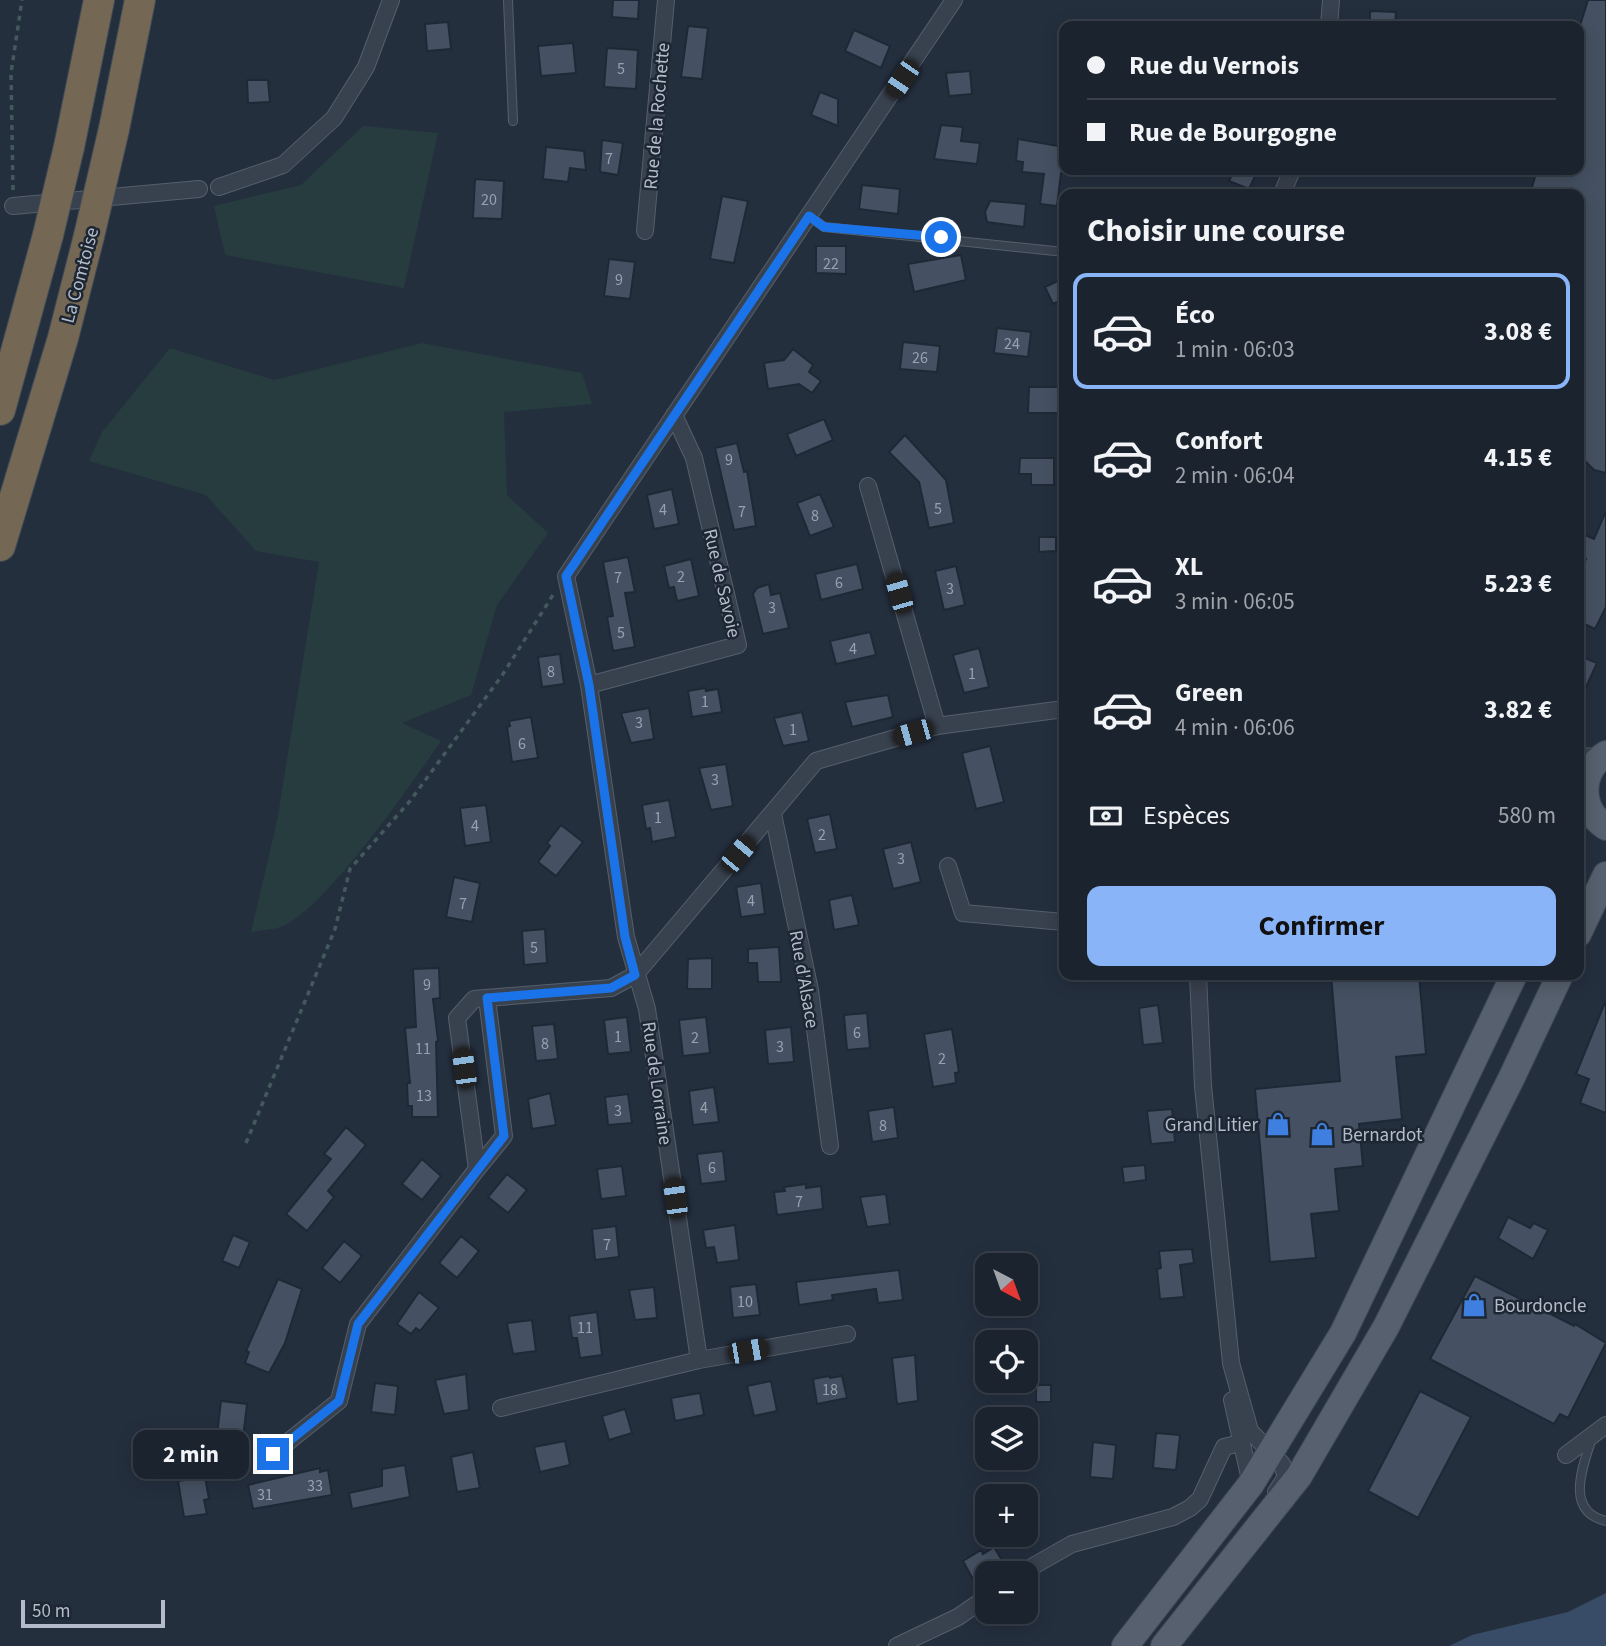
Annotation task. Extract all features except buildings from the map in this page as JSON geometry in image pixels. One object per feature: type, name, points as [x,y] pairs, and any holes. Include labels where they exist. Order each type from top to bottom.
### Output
[{"type":"highway","name":"La Comtoise","points":[[0,410],[48,235],[99,0]]},
{"type":"highway","name":"La Comtoise","points":[[0,546],[59,351],[89,236],[140,0]]},
{"type":"main road","points":[[1584,801],[1588,775],[1595,756]]},
{"type":"main road","points":[[1584,808],[1606,827]]},
{"type":"main road","points":[[1584,921],[1606,875]]},
{"type":"main road","points":[[1125,1646],[1251,1484],[1356,1310],[1512,980]]},
{"type":"main road","points":[[1164,1646],[1299,1476],[1386,1327],[1558,980]]},
{"type":"street","points":[[219,187],[283,165],[334,118],[366,67],[391,0]]},
{"type":"street","name":"Rue de la Rochette","points":[[646,231],[666,0]]},
{"type":"street","points":[[566,576],[954,0]]},
{"type":"street","points":[[1329,21],[1331,0]]},
{"type":"street","points":[[13,206],[200,188]]},
{"type":"street","name":"Rue de Savoie","points":[[589,685],[738,645],[694,458],[674,415]]},
{"type":"street","points":[[868,486],[937,726]]},
{"type":"street","name":"Rue de Lorraine","points":[[566,576],[589,685],[625,937],[647,1009],[699,1360]]},
{"type":"street","points":[[477,1169],[457,1017],[474,999],[611,988],[635,975],[816,761],[937,726],[1059,710]]},
{"type":"street","name":"Rue d'Alsace","points":[[772,814],[810,990],[830,1146]]},
{"type":"street","points":[[948,866],[962,913],[1059,922]]},
{"type":"street","points":[[1198,980],[1203,1086],[1231,1363],[1230,1395],[1251,1484]]},
{"type":"street","points":[[273,1454],[339,1401],[358,1324],[504,1136],[487,998]]},
{"type":"street","points":[[501,1408],[699,1360],[847,1334]]},
{"type":"street","points":[[1212,1587],[1286,1477],[1282,1464],[1250,1432],[1231,1363]]},
{"type":"street","points":[[1566,1455],[1599,1430]]},
{"type":"street","points":[[1038,1563],[1072,1544],[1173,1517],[1190,1508],[1200,1499],[1224,1447],[1240,1443]]},
{"type":"street","points":[[897,1646],[958,1617],[975,1605]]},
{"type":"lane","points":[[508,0],[513,121]]},
{"type":"lane","points":[[809,216],[824,227],[1059,251]]},
{"type":"lane","points":[[1599,1430],[1580,1478],[1579,1494],[1588,1512],[1606,1521]]},
{"type":"path","points":[[13,206],[11,73],[22,0]]},
{"type":"path","points":[[246,1143],[335,929],[350,869],[410,801],[503,674],[566,576]]},
{"type":"green space","points":[[363,126],[438,133],[404,288],[225,255],[214,206],[301,185]]},
{"type":"green space","points":[[422,343],[582,373],[592,404],[504,412],[507,495],[548,533],[497,605],[471,695],[402,723],[441,741],[367,842],[321,896],[301,915],[283,926],[251,932],[277,821],[319,562],[256,551],[206,495],[89,461],[102,432],[170,348],[274,380]]},
{"type":"water","points":[[1606,1593],[1606,1646],[1449,1646],[1472,1635],[1568,1612]]},
{"type":"place","name":"Grand Litier","points":[[1278,1124]]},
{"type":"place","name":"Bernardot","points":[[1322,1134]]},
{"type":"place","name":"Bourdoncle","points":[[1474,1305]]},
{"type":"route","points":[[273,1454],[339,1401],[358,1324],[504,1136],[487,998],[611,988],[635,975],[625,937],[589,685],[566,576],[809,216],[824,227],[941,237]]}]
